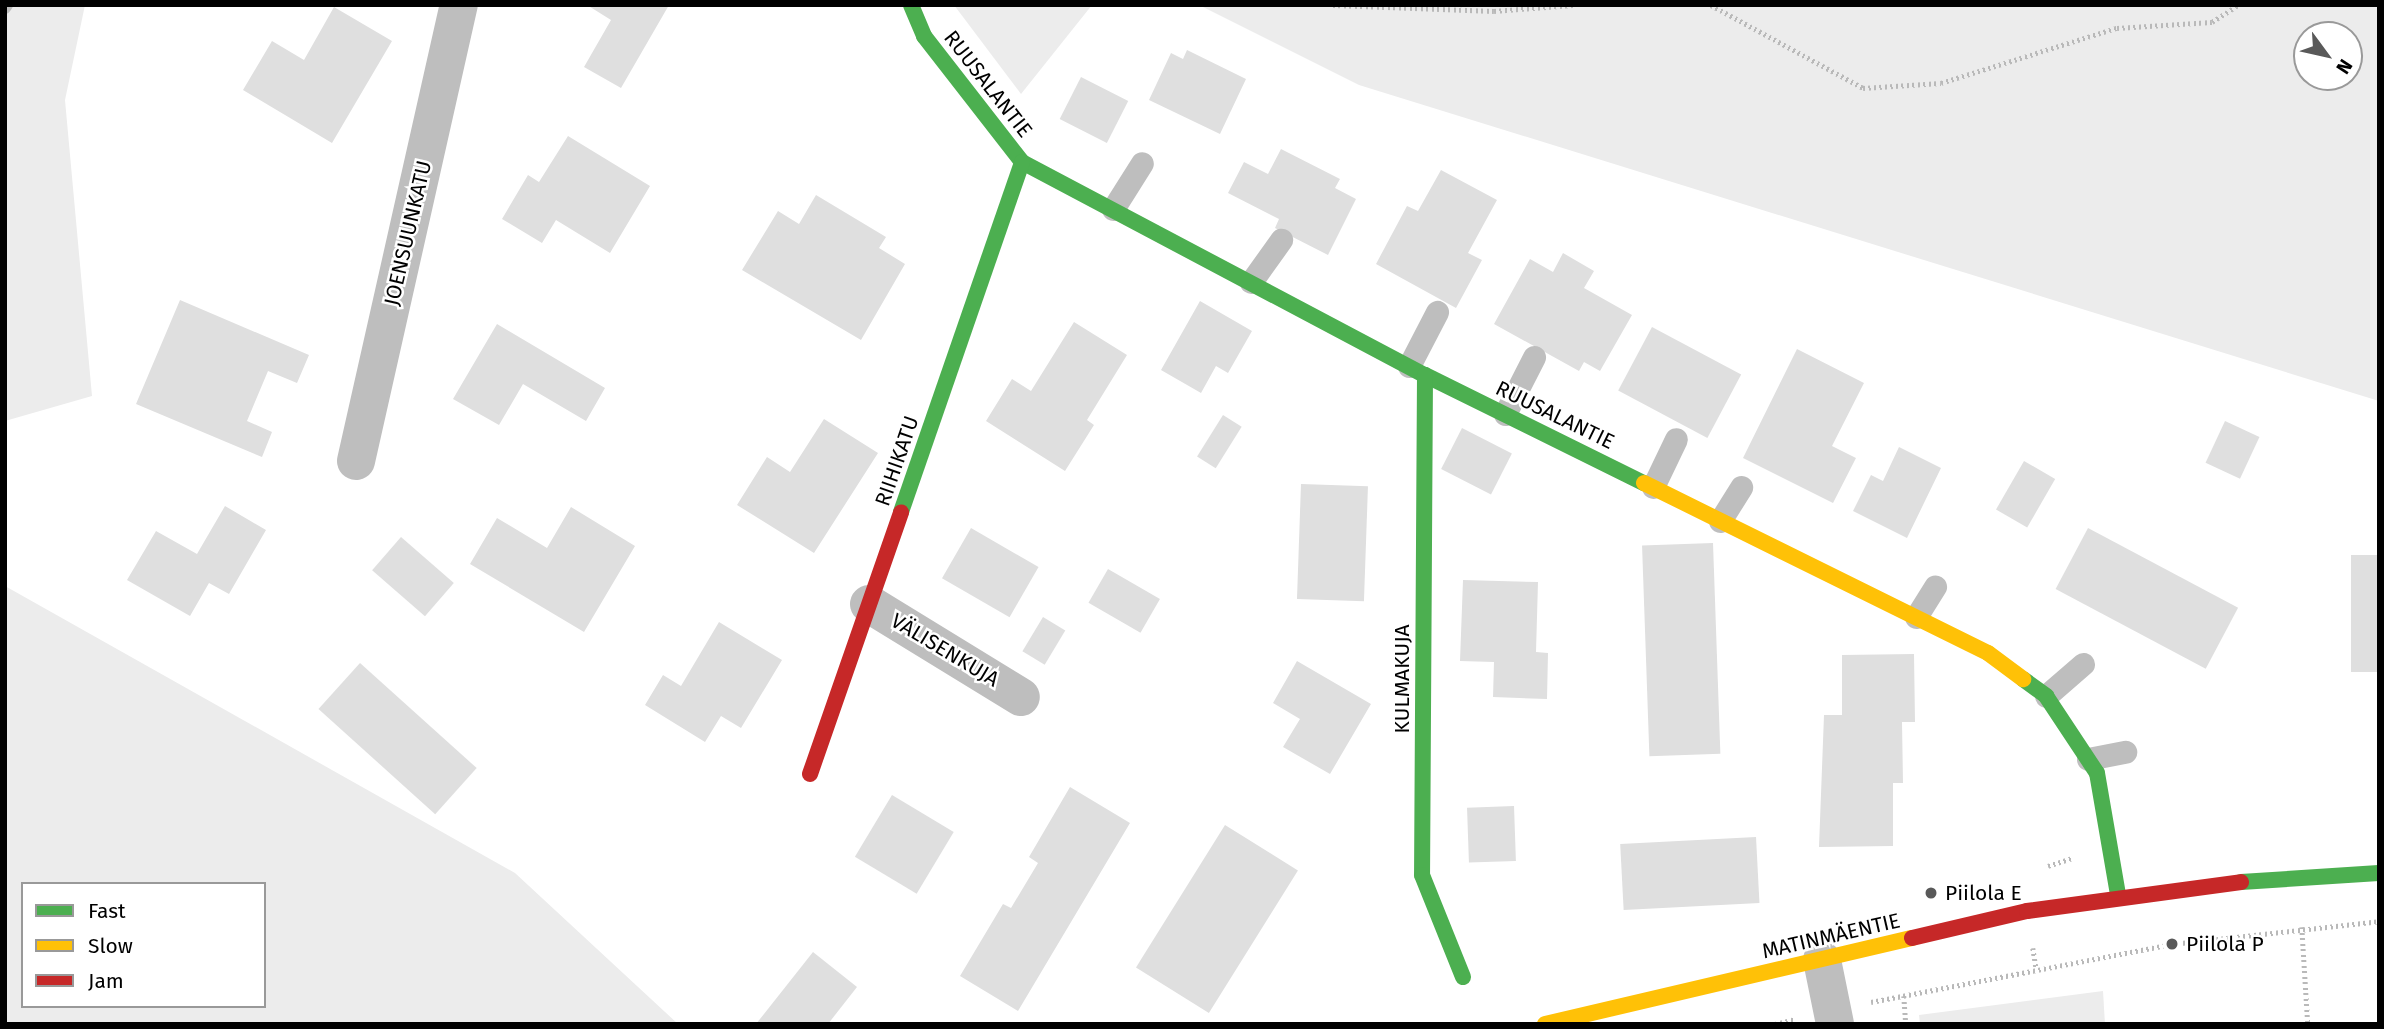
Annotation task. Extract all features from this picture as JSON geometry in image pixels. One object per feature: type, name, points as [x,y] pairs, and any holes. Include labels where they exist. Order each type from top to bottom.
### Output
[{"type":"street","name":"JOENSUUNKATU","points":[[356,461],[459,5]]},
{"type":"street","name":"RUUSALANTIE","points":[[911,5],[924,36],[1023,162],[1417,370],[1988,653],[2046,696],[2097,774],[2118,895]]},
{"type":"street","name":"RIIHIKATU","points":[[810,774],[1023,162]]},
{"type":"street","name":"KULMAKUJA","points":[[1417,370],[1422,875],[1463,976]]},
{"type":"street","name":"VÄLISENKUJA","points":[[869,604],[1021,697]]},
{"type":"street","name":"MATINMÄENTIE","points":[[1545,1024],[2027,911],[2118,895],[2379,873]]},
{"type":"street","points":[[1822,960],[1834,1017]]},
{"type":"lane","points":[[1113,209],[1142,163]]},
{"type":"lane","points":[[1251,282],[1281,240]]},
{"type":"lane","points":[[1417,370],[1437,312]]},
{"type":"lane","points":[[1505,414],[1534,357]]},
{"type":"lane","points":[[1653,487],[1676,439]]},
{"type":"lane","points":[[1720,521],[1741,487]]},
{"type":"lane","points":[[1916,617],[1934,586]]},
{"type":"lane","points":[[2046,696],[2083,664]]},
{"type":"lane","points":[[2088,759],[2125,752]]},
{"type":"path","points":[[1333,5],[1494,11],[1573,5]]},
{"type":"path","points":[[1711,5],[1863,88],[1941,83],[2118,28],[2212,22],[2238,5]]},
{"type":"path","points":[[1775,1024],[1834,1017],[1904,996],[2172,944],[2302,926],[2379,921]]},
{"type":"path","points":[[2302,926],[2308,1024]]},
{"type":"path","points":[[1904,996],[1906,1024]]},
{"type":"shaded area","points":[[5,5],[85,5],[65,100],[92,396],[5,421]]},
{"type":"shaded area","points":[[954,5],[1092,5],[1021,94]]},
{"type":"shaded area","points":[[1199,5],[2379,5],[2379,401],[1359,85]]},
{"type":"shaded area","points":[[5,586],[515,873],[678,1024],[5,1024]]},
{"type":"shaded area","points":[[2103,991],[2105,1024],[1920,1024],[1919,1015]]},
{"type":"building","points":[[587,5],[669,5],[621,88],[584,67],[611,20]]},
{"type":"building","points":[[334,7],[392,41],[332,143],[243,90],[272,41],[304,60]]},
{"type":"building","points":[[1187,50],[1246,79],[1220,134],[1149,100],[1171,53],[1183,59]]},
{"type":"building","points":[[1081,77],[1128,101],[1107,143],[1060,119]]},
{"type":"building","points":[[568,136],[650,186],[610,253],[556,220],[542,243],[502,219],[528,175],[539,182]]},
{"type":"building","points":[[1281,149],[1340,179],[1335,188],[1356,199],[1328,255],[1275,228],[1279,219],[1228,193],[1244,162],[1268,174]]},
{"type":"building","points":[[1441,170],[1497,200],[1468,253],[1482,260],[1456,308],[1376,264],[1407,206],[1418,211]]},
{"type":"building","points":[[816,195],[886,237],[879,248],[905,264],[861,340],[742,270],[778,211],[799,224]]},
{"type":"building","points":[[1563,253],[1594,271],[1584,288],[1632,315],[1600,371],[1584,362],[1579,371],[1494,324],[1530,259],[1553,272]]},
{"type":"building","points":[[180,300],[309,355],[297,383],[268,371],[247,421],[272,432],[262,457],[136,404]]},
{"type":"building","points":[[1200,301],[1252,331],[1228,373],[1216,366],[1201,393],[1161,370]]},
{"type":"building","points":[[1074,322],[1127,355],[1087,420],[1094,425],[1065,471],[986,421],[1012,379],[1031,391]]},
{"type":"building","points":[[497,324],[605,388],[586,421],[523,384],[499,425],[453,399]]},
{"type":"building","points":[[1652,327],[1741,374],[1707,438],[1618,391]]},
{"type":"building","points":[[1797,349],[1864,383],[1832,446],[1856,458],[1833,503],[1743,458]]},
{"type":"building","points":[[1223,415],[1242,427],[1216,468],[1197,457]]},
{"type":"building","points":[[824,419],[878,453],[814,553],[737,505],[767,457],[790,472]]},
{"type":"building","points":[[2225,421],[2259,437],[2240,479],[2206,463]]},
{"type":"building","points":[[1462,428],[1512,453],[1491,494],[1441,469]]},
{"type":"building","points":[[1899,447],[1941,468],[1907,538],[1853,511],[1871,475],[1883,481]]},
{"type":"building","points":[[2024,461],[2055,479],[2027,527],[1996,509]]},
{"type":"building","points":[[1301,484],[1368,486],[1364,601],[1297,599]]},
{"type":"building","points":[[225,506],[266,530],[229,594],[209,583],[190,616],[127,580],[156,531],[197,554]]},
{"type":"building","points":[[571,507],[635,546],[584,632],[470,564],[497,518],[547,548]]},
{"type":"building","points":[[971,528],[1039,567],[1010,617],[942,578]]},
{"type":"building","points":[[2088,528],[2238,608],[2206,669],[2056,589]]},
{"type":"building","points":[[401,537],[454,583],[425,616],[372,570]]},
{"type":"building","points":[[1713,543],[1720,754],[1649,756],[1642,545]]},
{"type":"building","points":[[2351,555],[2379,555],[2379,672],[2351,672]]},
{"type":"building","points":[[1108,569],[1160,599],[1140,633],[1088,603]]},
{"type":"building","points":[[1463,580],[1538,582],[1536,652],[1548,653],[1547,699],[1493,697],[1494,662],[1460,661]]},
{"type":"building","points":[[1043,617],[1065,630],[1045,665],[1022,651]]},
{"type":"building","points":[[719,622],[782,660],[741,728],[721,716],[705,742],[645,705],[663,675],[681,686]]},
{"type":"building","points":[[1914,654],[1915,722],[1902,722],[1903,783],[1893,783],[1893,846],[1819,847],[1824,715],[1842,715],[1842,655]]},
{"type":"building","points":[[1297,661],[1371,704],[1330,774],[1283,747],[1300,719],[1273,703]]},
{"type":"building","points":[[360,663],[477,768],[435,814],[319,709]]},
{"type":"building","points":[[1070,787],[1130,823],[1018,1011],[960,976],[1003,904],[1011,908],[1038,863],[1029,857]]},
{"type":"building","points":[[892,795],[954,832],[917,894],[855,857]]},
{"type":"building","points":[[1514,806],[1516,861],[1469,863],[1467,808]]},
{"type":"building","points":[[1225,825],[1298,871],[1209,1013],[1136,967]]},
{"type":"building","points":[[1756,837],[1759,903],[1624,910],[1620,844]]},
{"type":"building","points":[[813,952],[857,987],[828,1024],[756,1024]]},
{"type":"traffic: fast","points":[[911,5],[924,36],[1022,162],[1425,375],[1644,483]]},
{"type":"traffic: fast","points":[[901,512],[1022,162]]},
{"type":"traffic: fast","points":[[1425,375],[1422,875],[1463,977]]},
{"type":"traffic: fast","points":[[2023,679],[2046,696],[2097,773],[2118,895]]},
{"type":"traffic: fast","points":[[2241,882],[2379,873]]},
{"type":"traffic: slow","points":[[1644,483],[1988,653],[2023,679]]},
{"type":"traffic: slow","points":[[1545,1024],[1912,938]]},
{"type":"traffic: jam","points":[[810,774],[901,512]]},
{"type":"traffic: jam","points":[[1912,938],[2027,911],[2241,882]]},
{"type":"place","name":"Piilola E","points":[[1931,893]]},
{"type":"place","name":"Piilola P","points":[[2172,944]]}]
